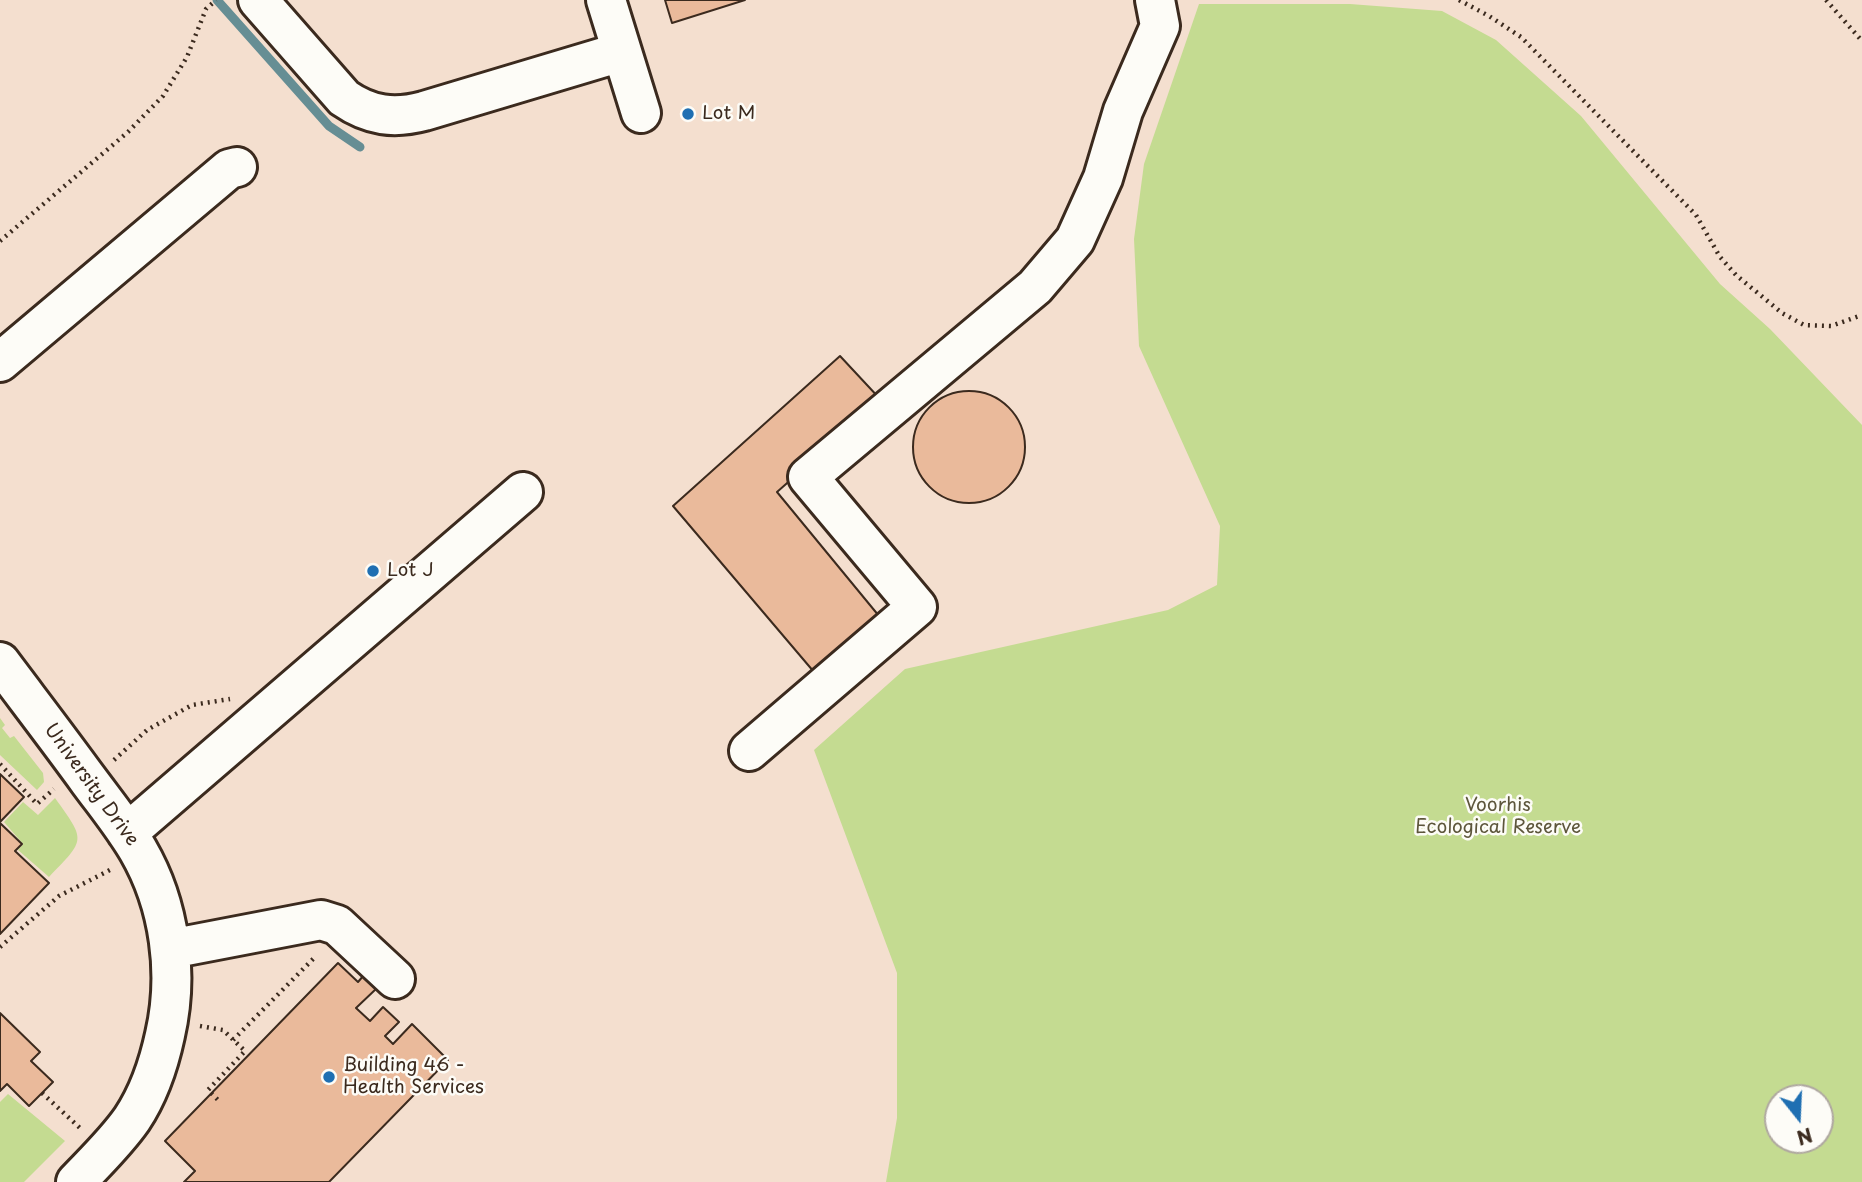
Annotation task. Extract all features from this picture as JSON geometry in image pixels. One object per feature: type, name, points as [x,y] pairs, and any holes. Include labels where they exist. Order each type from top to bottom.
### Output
[{"type":"street","points":[[258,0],[344,98],[358,107],[388,116],[404,116],[424,111],[621,52]]},
{"type":"street","points":[[606,0],[641,113]]},
{"type":"street","points":[[749,751],[918,607],[808,477],[1035,287],[1075,240],[1103,178],[1123,111],[1160,26],[1156,0]]},
{"type":"street","points":[[0,362],[191,200],[229,169],[237,167]]},
{"type":"street","points":[[121,850],[523,492]]},
{"type":"street","name":"University Drive","points":[[0,662],[121,850],[139,852],[155,890],[170,949],[173,980],[171,1006],[163,1047],[155,1070],[133,1117],[76,1182]]},
{"type":"street","points":[[170,949],[321,920],[337,925],[395,979]]},
{"type":"path","points":[[1459,0],[1521,37],[1696,215],[1720,257],[1736,275],[1782,313],[1804,325],[1831,326],[1862,315]]},
{"type":"path","points":[[1826,0],[1862,41]]},
{"type":"path","points":[[0,241],[128,132],[163,96],[187,57],[206,9],[215,1]]},
{"type":"path","points":[[110,763],[147,730],[192,705],[233,698]]},
{"type":"path","points":[[0,764],[37,804],[58,786]]},
{"type":"path","points":[[0,947],[59,895],[121,850]]},
{"type":"path","points":[[233,1040],[326,945],[337,925]]},
{"type":"path","points":[[195,1026],[223,1030],[245,1051],[208,1090],[220,1102]]},
{"type":"path","points":[[42,1093],[83,1131]]},
{"type":"shaded area","points":[[0,0],[1862,0],[1862,1182],[0,1182]]},
{"type":"green space","name":"Voorhis Ecological Reserve","points":[[1199,4],[1350,4],[1442,11],[1496,40],[1581,116],[1720,284],[1770,329],[1862,425],[1862,1182],[886,1182],[897,1118],[897,973],[814,750],[905,669],[1168,610],[1217,585],[1220,526],[1139,346],[1134,239],[1144,164]]},
{"type":"green space","points":[[0,718],[5,725],[2,728],[10,738],[14,736],[43,773],[44,782],[37,790],[0,755]]},
{"type":"green space","points":[[55,798],[72,823],[78,839],[70,855],[49,877],[18,850],[23,844],[4,822],[23,802],[38,815]]},
{"type":"green space","points":[[8,1094],[65,1141],[24,1182],[0,1182],[0,1102]]},
{"type":"building","points":[[665,0],[745,0],[672,23]]},
{"type":"building","points":[[840,356],[881,400],[777,492],[879,616],[814,672],[673,506]]},
{"type":"building","points":[[969,391],[990,395],[1009,407],[1021,426],[1025,447],[1021,468],[1009,487],[990,499],[969,503],[948,499],[929,487],[917,468],[913,447],[917,426],[929,407],[948,395]]},
{"type":"building","points":[[0,774],[24,797],[0,822]]},
{"type":"building","points":[[0,823],[22,844],[15,851],[49,883],[0,934]]},
{"type":"building","name":"Building 46 - Health Services","points":[[338,963],[358,982],[364,975],[377,988],[356,1008],[370,1021],[383,1007],[399,1022],[385,1036],[393,1044],[412,1024],[448,1060],[329,1182],[184,1182],[195,1171],[165,1141]]},
{"type":"building","points":[[0,1013],[40,1052],[31,1061],[53,1082],[29,1106],[7,1084],[0,1091]]},
{"type":"waterway","points":[[217,0],[329,126],[360,147]]},
{"type":"place","name":"Lot M","points":[[688,114]]},
{"type":"place","name":"Lot J","points":[[373,571]]},
{"type":"place","name":"Building 46 - Health Services","points":[[329,1077]]}]
